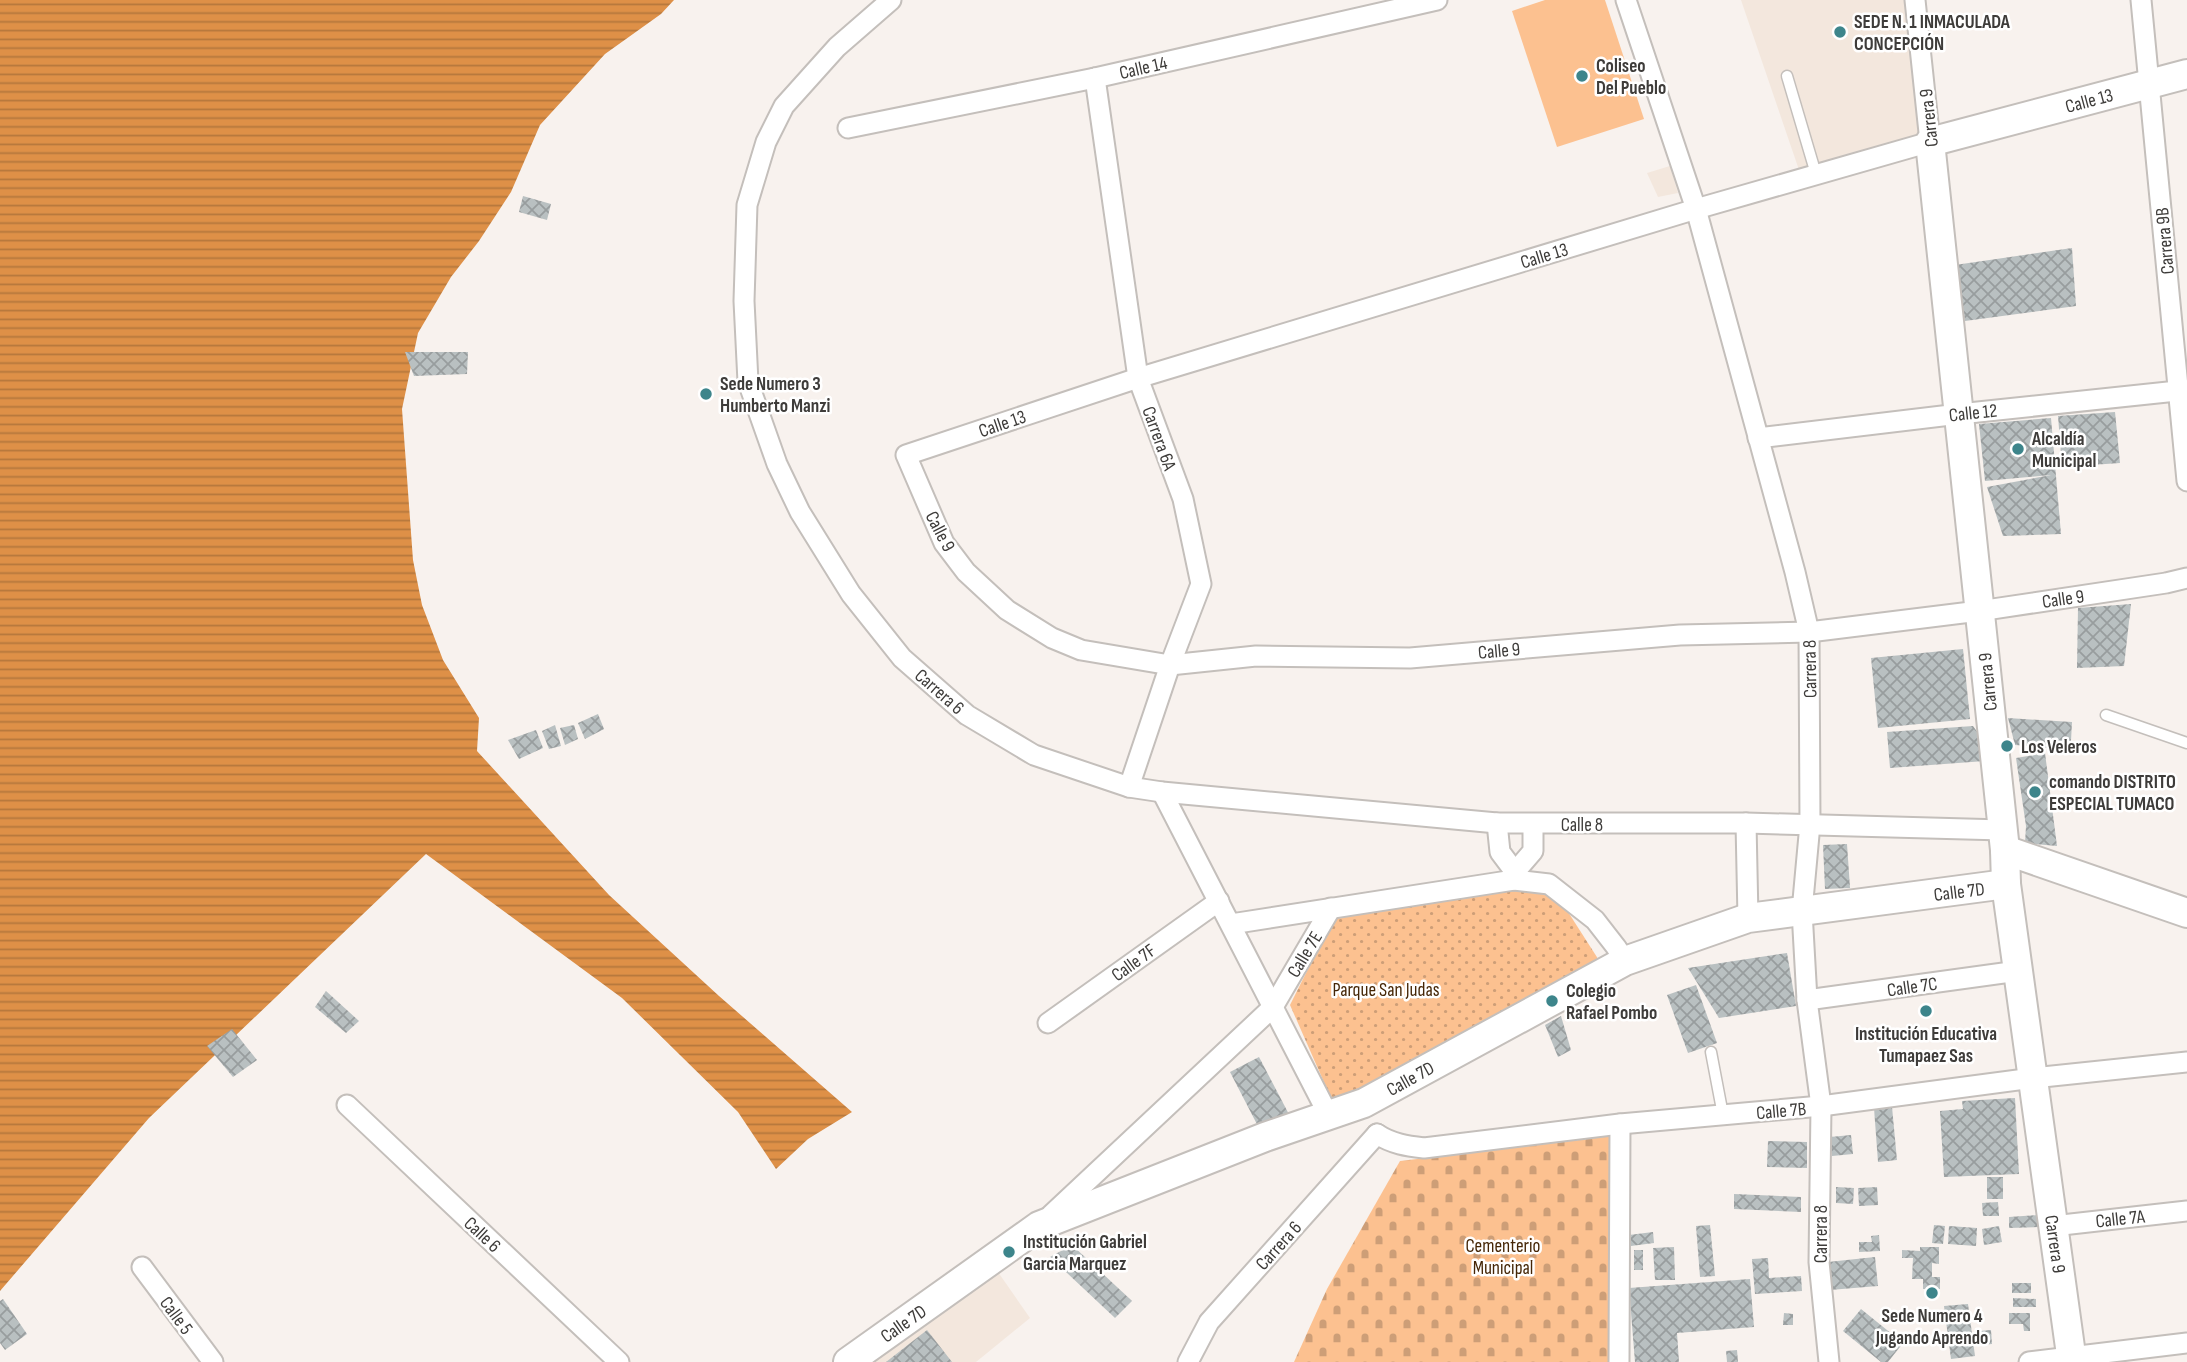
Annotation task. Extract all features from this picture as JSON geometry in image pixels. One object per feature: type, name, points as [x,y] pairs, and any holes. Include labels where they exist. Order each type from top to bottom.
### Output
[{"type":"main road","name":"Calle 13","points":[[1930,142],[2187,74]]},
{"type":"main road","name":"Carrera 9","points":[[1930,142],[2004,840],[2006,884],[2072,1359]]},
{"type":"main road","name":"Calle 8","points":[[2004,840],[2187,913]]},
{"type":"main road","name":"Calle 7D","points":[[848,1362],[1039,1226],[1265,1137],[1364,1103],[1625,961],[1748,918],[2006,884]]},
{"type":"street","name":"Carrera 6","points":[[891,0],[837,47],[784,106],[766,142],[747,205],[744,301],[748,382],[778,464],[800,512],[850,594],[902,658],[967,715],[1034,755],[1129,787],[1162,792]]},
{"type":"street","name":"Calle 14","points":[[848,128],[1095,78],[1437,0]]},
{"type":"street","name":"Carrera 8","points":[[1626,0],[1696,209],[1809,632],[1810,824],[1802,911],[1807,1000],[1821,1106],[1819,1262],[1829,1362]]},
{"type":"street","name":"Carrera 9","points":[[1915,0],[1930,142]]},
{"type":"street","name":"Carrera 9B","points":[[2141,0],[2183,391],[2187,481]]},
{"type":"street","name":"Carrera 6A","points":[[1095,78],[1138,378],[1183,499],[1201,584],[1170,665],[1129,787]]},
{"type":"street","name":"Calle 13","points":[[906,455],[1138,378],[1696,209],[1930,142]]},
{"type":"street","name":"Calle 12","points":[[1758,438],[2183,391]]},
{"type":"street","name":"Calle 9","points":[[906,455],[944,543],[965,572],[1007,610],[1052,638],[1081,650],[1170,665],[1256,656],[1410,658],[1680,635],[1809,632],[1979,611],[2187,578]]},
{"type":"street","name":"Calle 8","points":[[1162,792],[1497,823],[1810,824],[2004,840]]},
{"type":"street","points":[[1162,792],[1329,1116]]},
{"type":"street","points":[[1497,823],[1500,852],[1515,876],[1533,851],[1533,824]]},
{"type":"street","points":[[1746,823],[1748,918]]},
{"type":"street","name":"Calle 7E","points":[[1039,1226],[1273,1007],[1331,908],[1515,876],[1549,884],[1595,920],[1625,961]]},
{"type":"street","name":"Calle 7F","points":[[1048,1023],[1219,901]]},
{"type":"street","points":[[1231,924],[1331,908]]},
{"type":"street","name":"Calle 7C","points":[[1807,1000],[2018,971]]},
{"type":"street","name":"Calle 7B","points":[[1377,1134],[1386,1141],[1424,1148],[1620,1124],[1821,1106],[2033,1078],[2187,1062]]},
{"type":"street","points":[[1364,1103],[1377,1134]]},
{"type":"street","name":"Calle 6","points":[[347,1105],[619,1362]]},
{"type":"street","points":[[1619,1362],[1620,1124]]},
{"type":"street","name":"Carrera 6","points":[[1188,1362],[1209,1322],[1377,1134]]},
{"type":"street","name":"Calle 7A","points":[[2053,1226],[2187,1211]]},
{"type":"street","name":"Calle 5","points":[[142,1267],[213,1362]]},
{"type":"street","points":[[2029,1362],[2072,1359],[2187,1343]]},
{"type":"lane","points":[[1787,76],[1816,174]]},
{"type":"lane","points":[[2106,715],[2187,743]]},
{"type":"lane","points":[[1711,1052],[1723,1115]]},
{"type":"shaded area","points":[[0,0],[674,0],[661,14],[605,54],[540,125],[511,192],[479,241],[451,277],[418,333],[402,409],[413,560],[422,605],[443,660],[479,718],[477,751],[609,895],[852,1112],[808,1139],[776,1169],[738,1112],[622,998],[426,854],[149,1118],[0,1291]]},
{"type":"shaded area","points":[[1741,0],[1905,0],[1919,138],[1799,170]]},
{"type":"shaded area","points":[[1670,166],[1678,193],[1658,197],[1647,173]]},
{"type":"shaded area","points":[[998,1272],[1030,1318],[976,1362],[871,1362]]},
{"type":"green space","name":"Coliseo Del Pueblo","points":[[1545,0],[1605,0],[1644,119],[1557,147],[1512,11]]},
{"type":"green space","name":"Parque San Judas","points":[[1490,891],[1546,891],[1561,901],[1602,965],[1334,1105],[1290,1005],[1333,919]]},
{"type":"green space","name":"Cementerio Municipal","points":[[1612,1136],[1611,1362],[1294,1362],[1327,1289],[1400,1161]]},
{"type":"building","points":[[523,196],[551,204],[547,220],[519,212]]},
{"type":"building","points":[[2072,248],[2076,306],[1965,321],[1955,265]]},
{"type":"building","points":[[405,352],[468,352],[467,374],[414,376]]},
{"type":"building","points":[[2115,412],[2120,463],[2062,467],[2058,416]]},
{"type":"building","points":[[2051,418],[2061,534],[2003,536],[1987,487],[2051,475],[1985,481],[1979,424]]},
{"type":"building","points":[[2131,604],[2124,666],[2077,668],[2078,608]]},
{"type":"building","points":[[1963,649],[1970,719],[1878,728],[1871,658]]},
{"type":"building","points":[[598,714],[604,729],[585,739],[578,723]]},
{"type":"building","points":[[2008,718],[2072,722],[2071,741],[2074,750],[2015,745]]},
{"type":"building","points":[[555,725],[561,746],[549,749],[542,731]]},
{"type":"building","points":[[574,725],[578,739],[565,745],[560,728]]},
{"type":"building","points":[[1973,726],[1983,740],[1985,761],[1890,768],[1887,732]]},
{"type":"building","points":[[536,730],[543,748],[519,759],[508,740]]},
{"type":"building","name":"comando DISTRITO ESPECIAL TUMACO","points":[[2045,753],[2057,846],[2025,843],[2026,826],[2016,758]]},
{"type":"building","points":[[1847,844],[1850,888],[1825,889],[1823,845]]},
{"type":"building","points":[[1787,953],[1796,1006],[1719,1018],[1688,968]]},
{"type":"building","points":[[1696,985],[1717,1043],[1688,1053],[1667,995]]},
{"type":"building","points":[[326,991],[359,1021],[346,1033],[315,1007]]},
{"type":"building","points":[[1561,1016],[1571,1050],[1558,1057],[1545,1025]]},
{"type":"building","points":[[232,1029],[257,1060],[233,1077],[207,1046]]},
{"type":"building","points":[[1259,1057],[1293,1122],[1261,1132],[1230,1072]]},
{"type":"building","points":[[2015,1098],[2019,1174],[1944,1177],[1940,1111],[1963,1109],[1962,1101]]},
{"type":"building","points":[[1892,1107],[1897,1160],[1878,1162],[1874,1108]]},
{"type":"building","points":[[1851,1135],[1853,1154],[1832,1156],[1830,1137]]},
{"type":"building","points":[[1768,1141],[1807,1142],[1807,1168],[1767,1167]]},
{"type":"building","points":[[1987,1177],[2003,1177],[2003,1199],[1987,1199]]},
{"type":"building","points":[[1836,1187],[1854,1188],[1853,1204],[1836,1203]]},
{"type":"building","points":[[1877,1187],[1878,1205],[1859,1206],[1858,1188]]},
{"type":"building","points":[[1734,1194],[1801,1197],[1801,1212],[1734,1209]]},
{"type":"building","points":[[1998,1202],[1999,1216],[1983,1216],[1982,1203]]},
{"type":"building","points":[[2039,1215],[2039,1227],[2009,1228],[2009,1217]]},
{"type":"building","points":[[1710,1225],[1715,1276],[1700,1277],[1696,1226]]},
{"type":"building","points":[[1934,1225],[1945,1226],[1943,1244],[1932,1243]]},
{"type":"building","points":[[1949,1226],[1977,1228],[1976,1246],[1948,1244]]},
{"type":"building","points":[[1999,1226],[2002,1242],[1984,1245],[1982,1229]]},
{"type":"building","points":[[1653,1232],[1654,1243],[1631,1246],[1629,1235]]},
{"type":"building","points":[[1879,1235],[1880,1251],[1859,1252],[1859,1242],[1872,1242],[1871,1236]]},
{"type":"building","points":[[1072,1245],[1132,1301],[1115,1318],[1050,1257]]},
{"type":"building","points":[[1674,1247],[1675,1280],[1655,1280],[1653,1248]]},
{"type":"building","points":[[1920,1247],[1939,1247],[1939,1264],[1932,1263],[1932,1277],[1940,1277],[1940,1289],[1923,1289],[1923,1279],[1912,1279],[1913,1258],[1902,1258],[1902,1250],[1920,1251]]},
{"type":"building","points":[[1634,1250],[1643,1250],[1643,1270],[1634,1270]]},
{"type":"building","points":[[1875,1257],[1878,1286],[1830,1290],[1828,1262]]},
{"type":"building","points":[[1768,1258],[1769,1278],[1801,1276],[1802,1291],[1755,1294],[1752,1259]]},
{"type":"building","points":[[1750,1279],[1754,1327],[1677,1333],[1679,1362],[1635,1362],[1629,1288]]},
{"type":"building","points":[[2012,1283],[2031,1283],[2031,1293],[2012,1293]]},
{"type":"building","points":[[2013,1298],[2036,1299],[2036,1307],[2013,1307]]},
{"type":"building","points":[[3,1299],[27,1334],[5,1350],[0,1343],[0,1301]]},
{"type":"building","points":[[1968,1304],[1975,1356],[1951,1359],[1944,1306]]},
{"type":"building","points":[[1861,1309],[1903,1343],[1888,1362],[1881,1362],[1843,1331]]},
{"type":"building","points":[[1784,1313],[1793,1314],[1793,1325],[1783,1325]]},
{"type":"building","points":[[2009,1313],[2030,1313],[2030,1331],[2024,1331],[2023,1324],[2009,1324]]},
{"type":"building","points":[[927,1330],[952,1362],[886,1362]]},
{"type":"building","points":[[1991,1330],[1992,1344],[1980,1345],[1979,1331]]},
{"type":"building","points":[[1737,1350],[1738,1362],[1727,1362],[1726,1351]]},
{"type":"place","name":"SEDE N. 1 INMACULADA CONCEPCIÓN","points":[[1840,32]]},
{"type":"place","name":"Coliseo Del Pueblo","points":[[1582,76]]},
{"type":"place","name":"Sede Numero 3 Humberto Manzi","points":[[706,394]]},
{"type":"place","name":"Alcaldía Municipal","points":[[2018,449]]},
{"type":"place","name":"Los Veleros","points":[[2007,746]]},
{"type":"place","name":"comando DISTRITO ESPECIAL TUMACO","points":[[2035,792]]},
{"type":"place","name":"Colegio Rafael Pombo","points":[[1552,1001]]},
{"type":"place","name":"Institución Educativa Tumapaez Sas","points":[[1926,1011]]},
{"type":"place","name":"Institución Gabriel Garcia Marquez","points":[[1009,1252]]},
{"type":"place","name":"Sede Numero 4 Jugando Aprendo","points":[[1932,1293]]}]
